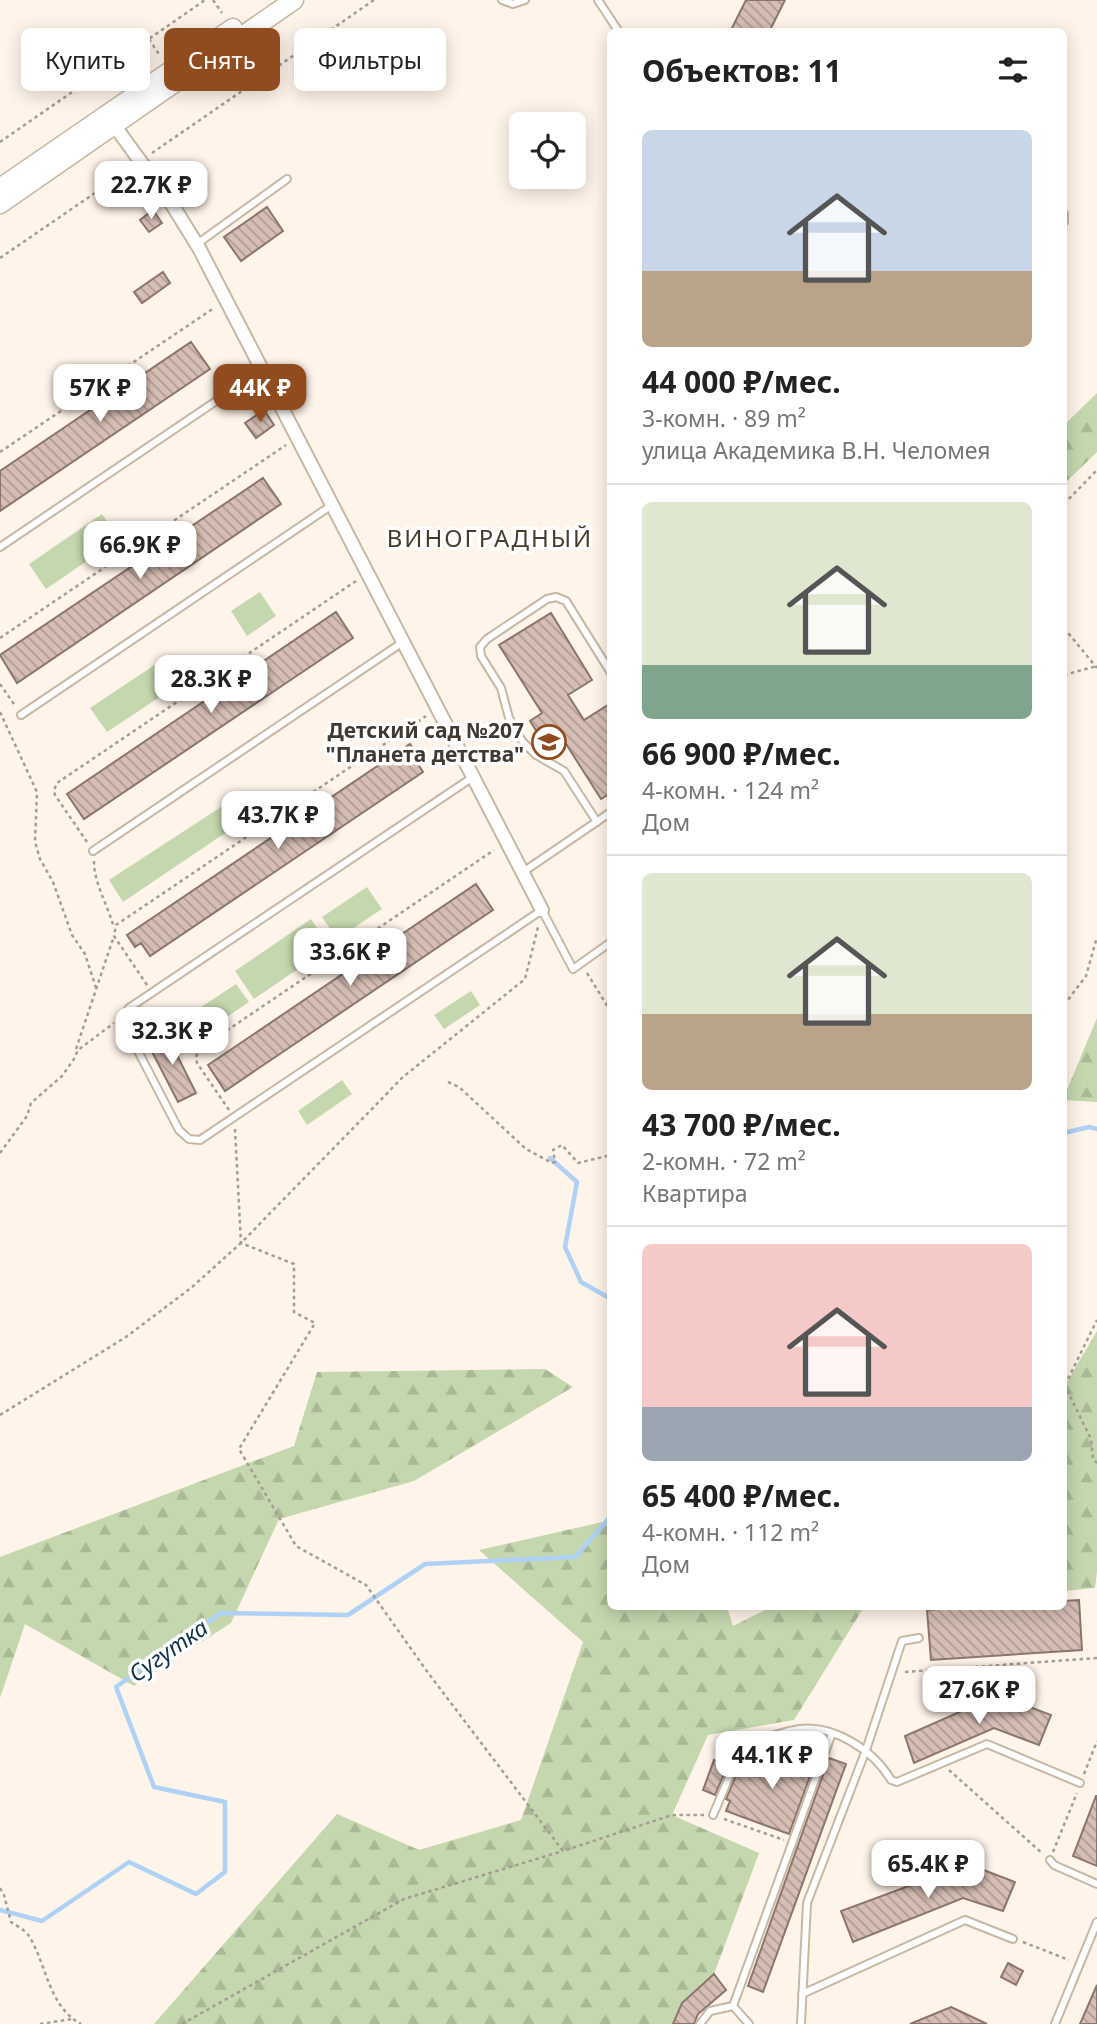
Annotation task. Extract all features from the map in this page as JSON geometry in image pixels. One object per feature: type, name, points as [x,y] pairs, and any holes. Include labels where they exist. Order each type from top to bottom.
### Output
[{"type":"main road","points":[[0,204],[273,0]]},
{"type":"main road","points":[[0,188],[294,0]]},
{"type":"street","points":[[110,120],[165,194],[197,244],[542,910]]},
{"type":"lane","points":[[502,0],[513,4],[526,0]]},
{"type":"lane","points":[[598,0],[616,28]]},
{"type":"lane","points":[[197,244],[287,179]]},
{"type":"lane","points":[[0,547],[262,370]]},
{"type":"lane","points":[[21,715],[332,505]]},
{"type":"lane","points":[[597,822],[565,771],[536,755],[522,741],[511,722],[501,688],[481,656],[480,647],[487,639],[543,601],[556,597],[566,601],[607,667]]},
{"type":"lane","points":[[93,851],[403,642]]},
{"type":"lane","points":[[473,777],[152,993],[125,1014],[127,1031],[183,1135],[189,1139],[200,1140],[542,910],[573,969],[607,945]]},
{"type":"lane","points":[[523,872],[607,815]]},
{"type":"lane","points":[[801,2024],[807,1903],[866,1750],[902,1641],[919,1638]]},
{"type":"lane","points":[[713,1815],[742,1747],[800,1729],[832,1733],[866,1750],[882,1764],[891,1780],[897,1782],[987,1744],[1080,1783]]},
{"type":"lane","points":[[733,2006],[832,1733]]},
{"type":"lane","points":[[1050,1860],[1055,1865],[1097,1884]]},
{"type":"lane","points":[[802,1994],[965,1920],[1013,1939]]},
{"type":"lane","points":[[1055,2024],[1097,1922]]},
{"type":"lane","points":[[701,2024],[710,2011],[733,2006]]},
{"type":"lane","points":[[733,2006],[749,2024]]},
{"type":"path","points":[[150,38],[205,0]]},
{"type":"path","points":[[213,0],[222,13]]},
{"type":"path","points":[[145,158],[374,0]]},
{"type":"path","points":[[150,41],[160,56]]},
{"type":"path","points":[[0,142],[74,91]]},
{"type":"path","points":[[0,258],[135,165]]},
{"type":"path","points":[[0,453],[226,300]]},
{"type":"path","points":[[0,638],[297,438]]},
{"type":"path","points":[[1067,501],[1097,470]]},
{"type":"path","points":[[74,1059],[78,1039],[114,936],[114,928],[108,905],[94,877],[93,851],[55,795],[57,783],[368,573]]},
{"type":"path","points":[[1067,632],[1097,667],[1067,674]]},
{"type":"path","points":[[0,684],[21,715]]},
{"type":"path","points":[[114,928],[438,708]]},
{"type":"path","points":[[1,715],[37,792],[35,842],[40,859],[53,882],[72,935],[85,954],[97,991]]},
{"type":"path","points":[[241,1242],[234,1117],[197,1063],[198,1050],[507,841]]},
{"type":"path","points":[[0,1415],[126,1337],[191,1288],[241,1242],[403,1077],[525,979],[542,910]]},
{"type":"path","points":[[114,936],[152,993]]},
{"type":"path","points":[[1067,1001],[1086,976],[1097,937]]},
{"type":"path","points":[[581,963],[607,1005]]},
{"type":"path","points":[[0,1153],[27,1116],[31,1103],[62,1076],[78,1050],[125,1014]]},
{"type":"path","points":[[448,1083],[459,1087],[526,1149],[552,1163],[555,1162],[554,1150],[562,1145],[579,1163],[607,1156]]},
{"type":"path","points":[[241,1242],[294,1264],[294,1312],[315,1323],[239,1449],[296,1546],[366,1586],[563,1851]]},
{"type":"path","points":[[1067,1379],[1097,1320]]},
{"type":"path","points":[[1067,1391],[1091,1438],[1093,1459],[1097,1463]]},
{"type":"path","points":[[892,1672],[1097,1658]]},
{"type":"path","points":[[941,1763],[1050,1860],[1097,1741]]},
{"type":"path","points":[[183,2024],[404,1899],[672,1815],[713,1815],[794,1843]]},
{"type":"path","points":[[0,1888],[11,1922],[28,1934],[52,1993],[72,2019],[81,2024]]},
{"type":"path","points":[[1013,1939],[1080,1964]]},
{"type":"path","points":[[40,2024],[72,2019]]},
{"type":"green space","points":[[1097,393],[1097,452],[1067,481],[1067,422]]},
{"type":"green space","points":[[102,514],[119,539],[46,589],[29,564]]},
{"type":"green space","points":[[260,592],[276,616],[247,636],[231,611]]},
{"type":"green space","points":[[168,656],[184,681],[107,732],[90,708]]},
{"type":"green space","points":[[224,805],[237,825],[123,902],[109,880]]},
{"type":"green space","points":[[367,887],[382,909],[337,939],[322,917]]},
{"type":"green space","points":[[311,919],[330,947],[254,999],[235,971]]},
{"type":"green space","points":[[236,984],[249,1002],[202,1034],[189,1015]]},
{"type":"green space","points":[[471,991],[480,1005],[444,1029],[434,1015]]},
{"type":"green space","points":[[1097,1018],[1097,1102],[1067,1100],[1067,1090]]},
{"type":"green space","points":[[342,1080],[352,1094],[307,1125],[298,1111]]},
{"type":"green space","points":[[1097,1331],[1097,1571],[1095,1588],[1067,1591],[1067,1382]]},
{"type":"green space","points":[[545,1369],[573,1387],[414,1481],[279,1519],[231,1623],[134,1686],[25,1624],[0,1698],[0,1557],[294,1446],[317,1372]]},
{"type":"green space","points":[[607,1521],[607,1610],[728,1610],[733,1626],[765,1610],[862,1610],[794,1720],[708,1735],[672,1815],[759,1853],[714,1974],[682,2003],[673,2024],[154,2024],[337,1814],[419,1850],[521,1820],[583,1642],[479,1550]]},
{"type":"building","points":[[746,0],[785,0],[771,28],[732,28]]},
{"type":"building","points":[[267,207],[283,231],[241,261],[224,237]]},
{"type":"building","points":[[153,210],[162,223],[149,232],[140,220]]},
{"type":"building","points":[[163,272],[170,283],[142,303],[134,292]]},
{"type":"building","points":[[191,342],[210,369],[0,511],[0,471]]},
{"type":"building","points":[[264,410],[274,425],[256,438],[245,423]]},
{"type":"building","points":[[263,478],[281,504],[17,683],[0,655]]},
{"type":"building","points":[[336,612],[353,638],[84,819],[67,794]]},
{"type":"building","points":[[551,613],[592,680],[568,695],[584,720],[607,706],[607,795],[601,799],[561,736],[546,746],[530,721],[542,713],[499,645]]},
{"type":"building","points":[[410,744],[419,757],[415,760],[423,772],[150,956],[141,943],[135,947],[127,935]]},
{"type":"building","points":[[476,884],[493,910],[225,1091],[208,1065]]},
{"type":"building","points":[[166,1033],[196,1093],[178,1102],[147,1042]]},
{"type":"building","points":[[1079,1600],[1082,1650],[931,1660],[927,1610],[1067,1610],[1067,1601]]},
{"type":"building","points":[[998,1695],[1051,1715],[1039,1745],[994,1728],[914,1763],[905,1736]]},
{"type":"building","points":[[797,1746],[818,1754],[789,1834],[726,1811],[730,1801],[726,1799],[738,1771],[752,1776],[759,1757],[789,1768]]},
{"type":"building","points":[[829,1758],[846,1764],[763,1992],[748,1986]]},
{"type":"building","points":[[714,1760],[727,1767],[715,1795],[703,1790]]},
{"type":"building","points":[[1097,1796],[1097,1866],[1073,1856]]},
{"type":"building","points":[[968,1864],[1015,1882],[1003,1911],[963,1898],[853,1942],[841,1911]]},
{"type":"building","points":[[1008,1963],[1023,1971],[1016,1985],[1001,1977]]},
{"type":"building","points":[[714,1974],[726,1990],[698,2014],[694,2024],[673,2024],[682,2003]]},
{"type":"building","points":[[1097,1985],[1097,2024],[1080,2024]]},
{"type":"building","points":[[951,2007],[987,2024],[910,2024]]},
{"type":"waterway","name":"Сугутка","points":[[1067,1132],[1089,1127],[1097,1129]]},
{"type":"waterway","points":[[550,1158],[577,1182],[565,1247],[581,1282],[607,1297]]},
{"type":"waterway","name":"Сугутка","points":[[0,1910],[42,1921],[129,1862],[196,1894],[225,1872],[225,1802],[154,1787],[116,1687],[221,1613],[348,1615],[425,1564],[575,1557],[607,1521]]},
{"type":"place","name":"Детский сад №207 \"Планета детства\"","points":[[549,742]]},
{"type":"district","name":"ВИНОГРАДНЫЙ","points":[[490,537]]}]
